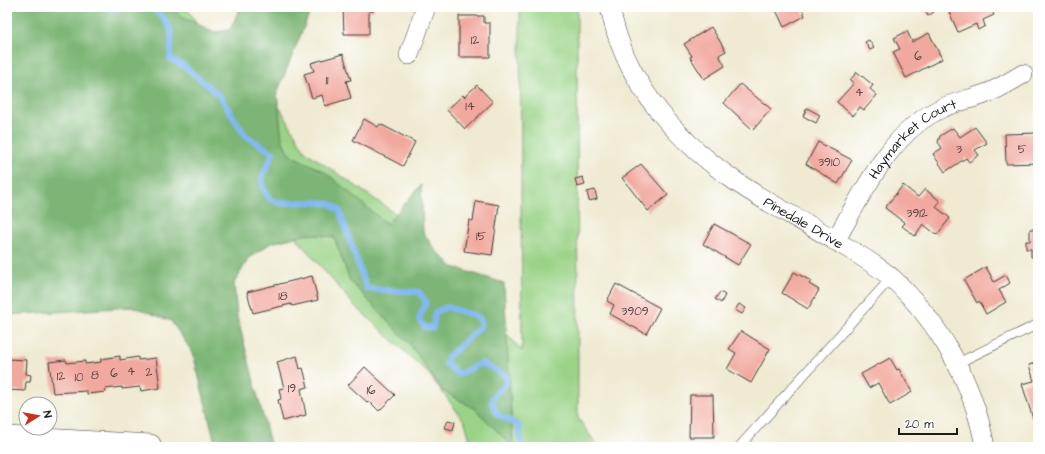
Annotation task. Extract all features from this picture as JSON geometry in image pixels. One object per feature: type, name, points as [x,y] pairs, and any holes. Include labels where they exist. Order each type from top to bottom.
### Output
[{"type":"street","points":[[409,55],[426,7]]},
{"type":"street","name":"Pinedale Drive","points":[[610,7],[616,36],[649,98],[668,124],[704,157],[736,182],[867,260],[891,278],[913,299],[944,342],[956,364],[976,407],[985,447]]},
{"type":"street","name":"Haymarket Court","points":[[834,240],[893,147],[910,129],[941,108],[985,94],[1023,74]]},
{"type":"street","points":[[7,436],[151,444]]},
{"type":"lane","points":[[739,447],[891,278]]},
{"type":"lane","points":[[956,364],[1038,324]]},
{"type":"green space","points":[[7,7],[173,7],[182,17],[215,32],[230,30],[238,12],[248,7],[312,7],[277,93],[282,139],[289,154],[325,172],[387,224],[421,185],[423,232],[436,251],[453,267],[504,283],[513,447],[475,409],[442,390],[409,343],[350,281],[334,237],[308,234],[271,243],[249,258],[234,283],[237,316],[271,447],[216,447],[193,353],[171,321],[134,307],[7,315]]},
{"type":"green space","points":[[146,7],[186,7],[226,66],[267,86],[305,151],[405,220],[522,351],[520,7],[577,7],[578,418],[598,447],[472,447],[465,422],[428,373],[353,304],[259,192]]},
{"type":"building","points":[[343,7],[373,7],[374,11],[369,11],[369,34],[344,34]]},
{"type":"building","points":[[770,7],[801,7],[805,16],[784,27],[775,8],[771,10]]},
{"type":"building","points":[[932,7],[934,12],[928,16],[925,10]]},
{"type":"building","points":[[947,7],[990,7],[994,15],[983,20],[985,26],[978,30],[976,24],[958,32]]},
{"type":"building","points":[[459,16],[484,16],[484,23],[490,23],[490,57],[459,57]]},
{"type":"building","points":[[711,27],[726,51],[719,55],[725,66],[704,79],[690,57],[692,56],[684,44]]},
{"type":"building","points":[[907,31],[912,42],[929,33],[942,59],[906,78],[893,52],[900,49],[894,38]]},
{"type":"building","points":[[869,40],[874,48],[870,50],[865,42]]},
{"type":"building","points":[[343,54],[351,80],[346,81],[351,98],[325,106],[322,95],[312,98],[304,74],[314,71],[311,63]]},
{"type":"building","points":[[857,72],[873,85],[870,89],[877,95],[864,110],[860,107],[853,116],[837,102],[854,83],[850,80]]},
{"type":"building","points":[[740,84],[771,109],[753,130],[724,103]]},
{"type":"building","points":[[477,85],[493,102],[465,129],[447,110],[463,95],[464,97]]},
{"type":"building","points":[[807,108],[820,115],[816,123],[803,116]]},
{"type":"building","points":[[364,119],[378,127],[380,124],[415,142],[403,166],[353,140]]},
{"type":"building","points":[[975,127],[987,143],[975,150],[979,155],[969,162],[966,158],[945,172],[933,154],[942,148],[938,142],[940,136],[953,128],[960,137]]},
{"type":"building","points":[[1038,133],[1038,163],[1006,164],[1005,134]]},
{"type":"building","points":[[818,142],[852,160],[838,184],[806,164]]},
{"type":"building","points":[[641,164],[668,195],[648,211],[622,178]]},
{"type":"building","points":[[583,177],[585,185],[577,187],[575,179]]},
{"type":"building","points":[[903,185],[918,197],[925,189],[940,201],[936,207],[950,218],[937,235],[923,224],[915,236],[902,226],[905,223],[885,208]]},
{"type":"building","points":[[595,190],[597,199],[589,201],[587,192]]},
{"type":"building","points":[[476,201],[499,205],[492,255],[464,251],[469,220],[473,221]]},
{"type":"building","points":[[714,224],[751,244],[738,265],[703,244]]},
{"type":"building","points":[[1030,229],[1038,229],[1038,257],[1031,257],[1031,249],[1026,249],[1026,241],[1030,241]]},
{"type":"building","points":[[986,267],[994,282],[1006,275],[1010,283],[999,290],[1006,302],[986,314],[979,301],[977,303],[964,280]]},
{"type":"building","points":[[794,272],[811,281],[809,284],[819,290],[808,309],[782,293]]},
{"type":"building","points":[[312,276],[318,300],[292,306],[291,304],[253,313],[247,292]]},
{"type":"building","points":[[616,284],[660,308],[646,334],[610,314],[614,305],[607,301]]},
{"type":"building","points":[[720,292],[725,295],[721,303],[715,299]]},
{"type":"building","points":[[739,304],[746,308],[742,314],[735,310]]},
{"type":"building","points":[[741,331],[770,349],[751,383],[727,369],[736,353],[729,349]]},
{"type":"building","points":[[120,356],[120,360],[138,357],[138,360],[156,358],[160,388],[141,391],[140,387],[122,389],[122,387],[105,389],[106,392],[87,394],[87,391],[53,393],[49,362],[66,360],[67,363],[85,361],[85,364],[101,362],[101,359]]},
{"type":"building","points":[[297,356],[300,369],[303,368],[308,387],[301,389],[306,415],[283,421],[278,400],[281,399],[279,389],[284,388],[277,362]]},
{"type":"building","points":[[890,358],[897,370],[899,369],[912,392],[890,405],[878,383],[869,388],[861,374]]},
{"type":"building","points":[[7,359],[27,360],[26,374],[31,375],[30,382],[26,382],[25,391],[7,390]]},
{"type":"building","points":[[1038,362],[1038,424],[1035,425],[1022,384],[1034,381],[1029,365]]},
{"type":"building","points":[[365,367],[395,395],[379,411],[369,401],[368,403],[348,385]]},
{"type":"building","points":[[690,395],[713,395],[714,437],[689,437]]},
{"type":"building","points":[[448,420],[455,422],[453,430],[445,428]]},
{"type":"waterway","points":[[103,7],[117,9],[121,7]]},
{"type":"waterway","points":[[152,7],[165,20],[170,30],[170,59],[184,66],[219,95],[245,135],[273,153],[262,179],[263,188],[269,198],[278,203],[319,202],[331,204],[339,210],[367,289],[419,292],[426,302],[419,319],[425,327],[433,328],[435,312],[447,307],[479,317],[481,323],[480,327],[448,357],[446,364],[459,374],[482,363],[506,376],[506,383],[493,397],[492,404],[498,415],[518,425],[522,447]]}]
